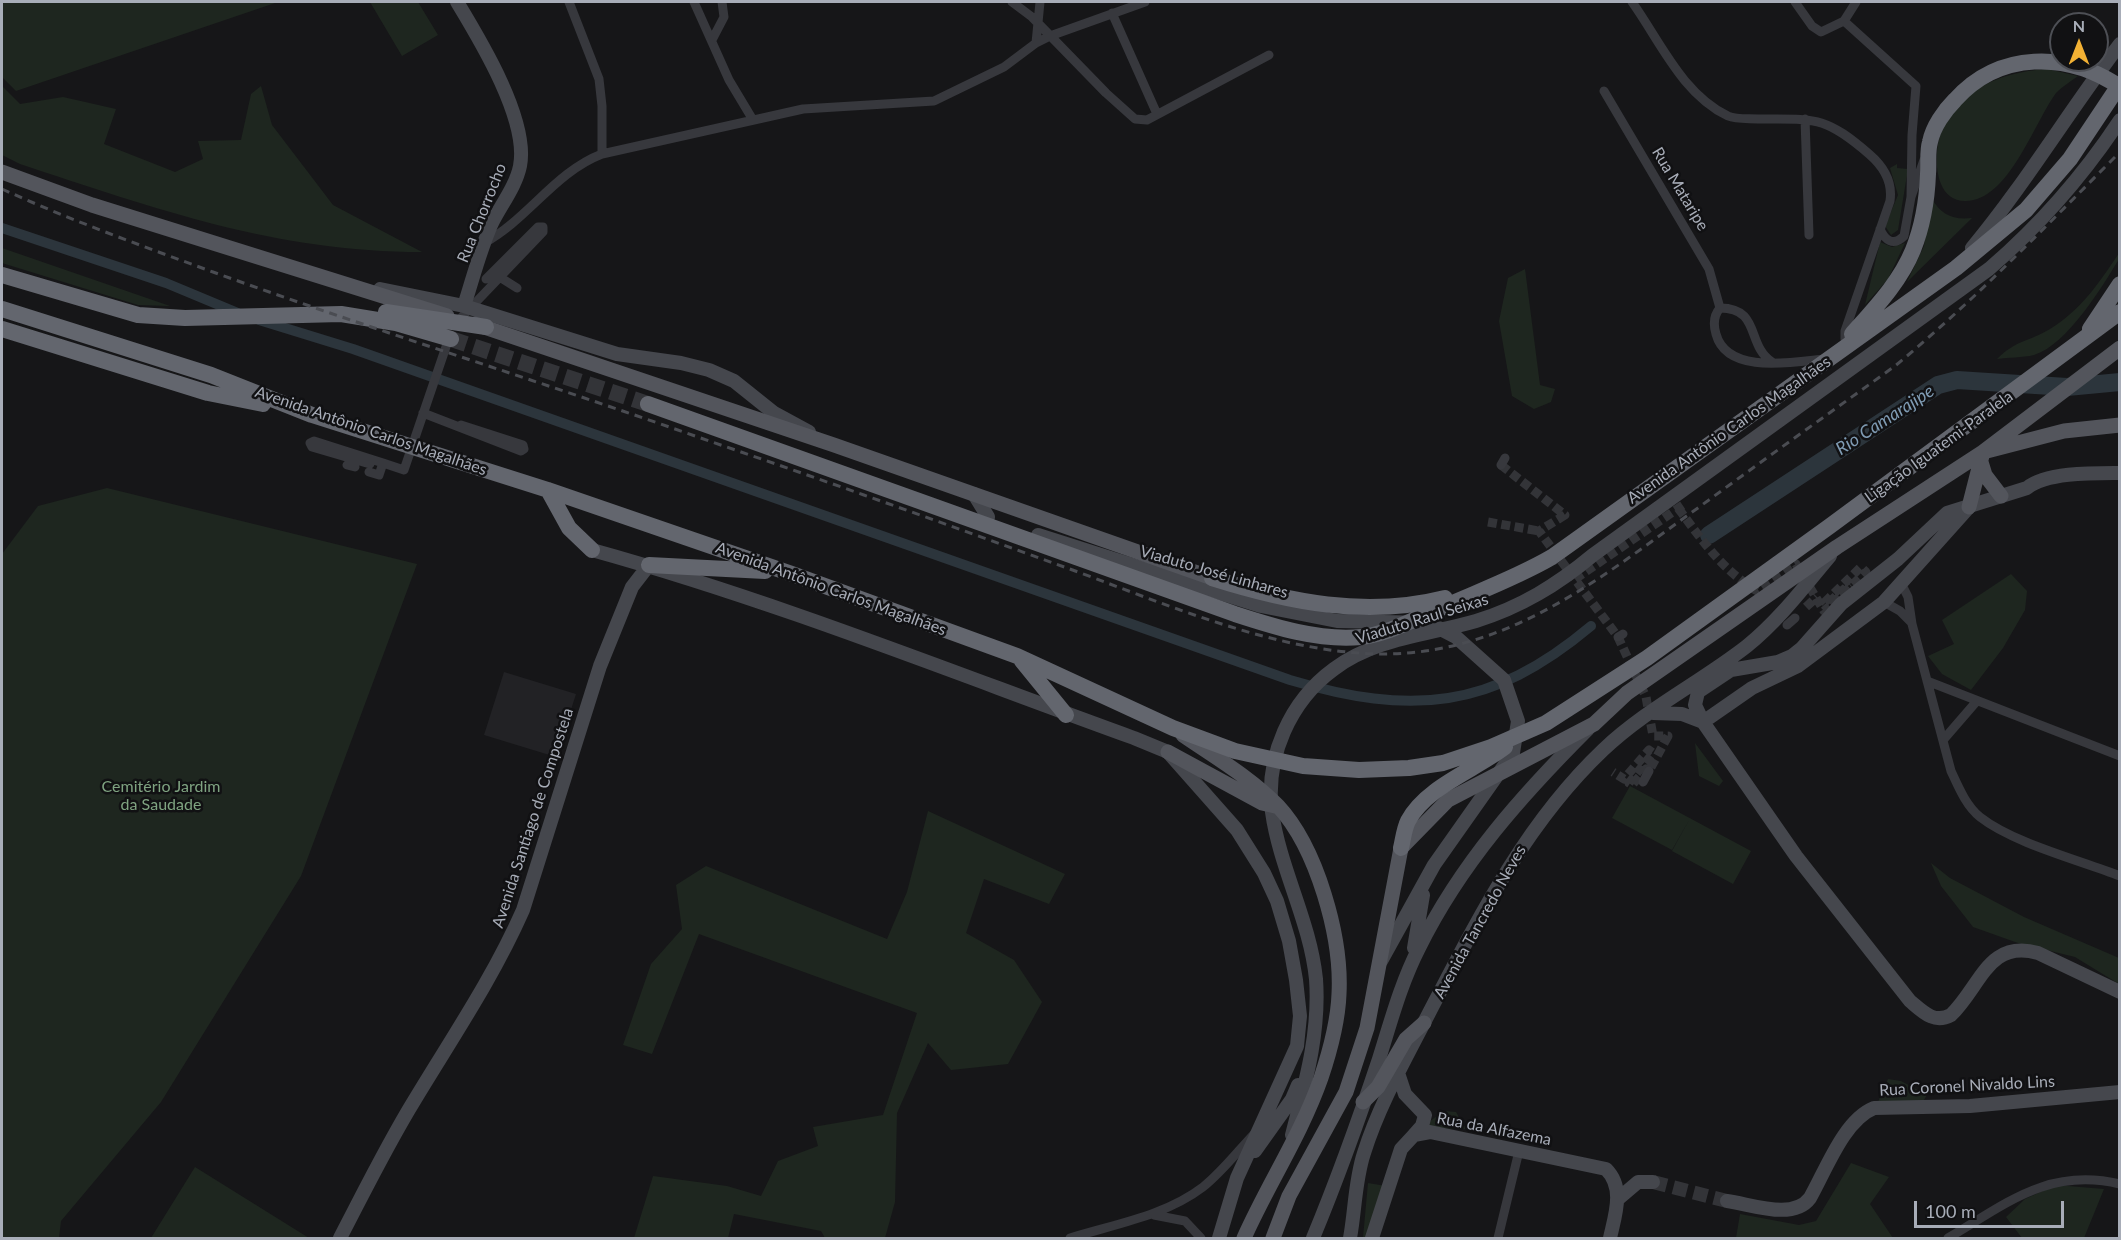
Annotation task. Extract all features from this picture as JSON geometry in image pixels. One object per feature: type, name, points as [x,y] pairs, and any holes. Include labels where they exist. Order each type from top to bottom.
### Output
[{"type":"highway","points":[[1830,358],[1883,300],[1907,263],[1926,208],[1931,139],[1950,105],[1973,83],[2011,64],[2052,61],[2078,66],[2120,86]]},
{"type":"highway","name":"Avenida Antônio Carlos Magalhães","points":[[648,404],[1235,614],[1272,626],[1333,637],[1363,637],[1390,629],[1533,568],[1581,538],[1640,492],[1956,268],[2026,210],[2050,184],[2120,86]]},
{"type":"highway","points":[[2,275],[138,315],[185,318],[399,313],[486,327]]},
{"type":"highway","points":[[2079,342],[2120,284]]},
{"type":"highway","name":"Avenida Antônio Carlos Magalhães","points":[[2,309],[211,375],[312,415],[548,490],[792,574],[1017,656],[1173,728]]},
{"type":"highway","name":"Ligação Iguatemi-Paralela","points":[[1525,733],[1546,723],[1615,681],[2120,312]]},
{"type":"highway","points":[[341,314],[396,323],[447,349]]},
{"type":"highway","points":[[2,329],[208,393],[312,415]]},
{"type":"highway","points":[[548,490],[568,528],[592,550]]},
{"type":"highway","points":[[649,565],[792,574]]},
{"type":"highway","name":"Avenida Antônio Carlos Magalhães","points":[[1212,578],[1278,596],[1359,607],[1411,605],[1498,584]]},
{"type":"highway","points":[[1017,656],[1066,715]]},
{"type":"highway","points":[[1173,728],[1268,760],[1359,770],[1428,766],[1491,747],[1525,733]]},
{"type":"highway","points":[[1401,848],[1407,823],[1426,799],[1446,784],[1482,765],[1525,733]]},
{"type":"main road","name":"Rua Chorrocho","points":[[457,2],[501,81],[513,116],[520,150],[520,165],[516,178],[484,243],[464,306]]},
{"type":"main road","points":[[1956,268],[2013,199],[2082,94],[2120,44]]},
{"type":"main road","name":"Viaduto Raul Seixas","points":[[1302,911],[1275,827],[1272,804],[1275,761],[1286,725],[1295,710],[1327,675],[1363,652],[1502,612],[1532,600],[1562,581],[1612,541],[1907,328],[1958,294],[2020,243],[2084,170],[2120,120]]},
{"type":"main road","name":"Avenida Antônio Carlos Magalhães","points":[[2,172],[92,205],[486,327],[834,445],[1212,578]]},
{"type":"main road","points":[[336,282],[464,306],[617,354],[681,363],[710,370],[734,381],[774,413],[834,445]]},
{"type":"main road","points":[[1703,722],[1752,688],[1798,666],[1884,602],[1969,507],[1982,457],[2002,437],[2120,348]]},
{"type":"main road","name":"Avenida Tancredo Neves","points":[[1363,1102],[1390,1017],[1412,965],[1452,889],[1490,834],[1594,724],[1627,693],[1837,547],[1982,457],[2064,431],[2120,425]]},
{"type":"main road","points":[[1982,457],[1985,475],[2001,496]]},
{"type":"main road","points":[[2120,473],[2063,476],[2033,483],[2027,488],[1969,507],[1957,508],[1939,519],[1898,559],[1841,604],[1792,656],[1778,662],[1738,668],[1704,687],[1695,698],[1695,705],[1703,722],[1796,856],[1910,1002],[1927,1016],[1944,1018],[1959,1007],[1996,957],[2018,949],[2038,953],[2120,992]]},
{"type":"main road","points":[[974,494],[988,517]]},
{"type":"main road","name":"Viaduto José Linhares","points":[[957,515],[988,517],[1261,606],[1337,621],[1429,623],[1446,630],[1476,653],[1504,681],[1518,721],[1513,753],[1434,865],[1424,887]]},
{"type":"main road","name":"Avenida Tancredo Neves","points":[[1350,1239],[1362,1159],[1398,1073],[1503,875],[1535,827],[1604,749],[1749,644],[1779,616],[1837,547]]},
{"type":"main road","points":[[592,550],[649,565],[782,609],[1168,752],[1262,803],[1279,808]]},
{"type":"main road","name":"Avenida Santiago de Compostela","points":[[629,560],[632,587]]},
{"type":"main road","name":"Avenida Santiago de Compostela","points":[[340,1239],[405,1116],[473,1008],[508,944],[526,899],[600,666],[632,587],[649,565]]},
{"type":"main road","points":[[1880,572],[1901,583]]},
{"type":"main road","points":[[1651,713],[1672,712],[1703,722]]},
{"type":"main road","points":[[1273,1239],[1289,1196],[1346,1092],[1367,1028],[1401,848],[1448,800],[1594,724]]},
{"type":"main road","name":"Avenida Antônio Carlos Magalhães","points":[[1173,728],[1250,781],[1279,808],[1294,826],[1320,883],[1335,946],[1339,993],[1336,1023],[1321,1078],[1286,1158],[1246,1233]]},
{"type":"main road","points":[[1168,752],[1221,810],[1253,855],[1272,889],[1289,940],[1298,991],[1300,1030],[1291,1062],[1257,1130],[1237,1178],[1219,1239]]},
{"type":"main road","points":[[1380,963],[1424,887]]},
{"type":"main road","points":[[1412,965],[1424,887]]},
{"type":"main road","name":"Avenida Antônio Carlos Magalhães","points":[[1286,1158],[1315,1040],[1317,993],[1310,942],[1302,911]]},
{"type":"main road","points":[[1313,1239],[1363,1102],[1378,1087],[1406,1039],[1424,1023]]},
{"type":"main road","points":[[1237,1178],[1292,1099],[1309,1065]]},
{"type":"main road","points":[[1398,1073],[1402,1089],[1425,1114],[1422,1125],[1414,1135]]},
{"type":"main road","name":"Rua Coronel Nivaldo Lins","points":[[1728,1201],[1786,1210],[1800,1208],[1810,1198],[1851,1124],[1865,1112],[1874,1108],[1970,1106],[2120,1092]]},
{"type":"main road","name":"Rua da Alfazema","points":[[1372,1239],[1401,1149],[1414,1135],[1424,1132],[1440,1133],[1606,1169],[1613,1176],[1618,1199]]},
{"type":"main road","points":[[1610,1239],[1618,1199],[1638,1182],[1653,1182]]},
{"type":"street","points":[[569,2],[599,79],[602,106],[602,154]]},
{"type":"street","points":[[693,2],[734,90],[753,120]]},
{"type":"street","points":[[712,40],[724,17],[722,2]]},
{"type":"street","points":[[1012,2],[1040,25],[1106,93],[1135,119],[1147,120],[1269,55]]},
{"type":"street","points":[[1035,43],[1040,25],[1040,2]]},
{"type":"street","points":[[484,243],[511,225],[574,168],[602,154],[822,107],[934,101],[1004,67],[1035,43],[1145,2]]},
{"type":"street","points":[[1632,2],[1675,68],[1706,101],[1730,117],[1804,119],[1827,123],[1843,132],[1875,159],[1884,171],[1892,193],[1845,331],[1844,343]]},
{"type":"street","points":[[1795,2],[1816,31],[1827,32],[1844,21],[1856,2]]},
{"type":"street","points":[[1112,13],[1156,114]]},
{"type":"street","points":[[1844,21],[1914,81],[1917,97],[1912,133],[1911,198],[1906,230],[1899,241],[1888,241],[1880,229]]},
{"type":"street","name":"Rua Mataripe","points":[[1604,91],[1709,269],[1720,308],[1714,320],[1714,328],[1718,342],[1726,352],[1746,360],[1772,362],[1830,358]]},
{"type":"street","points":[[1804,119],[1809,235]]},
{"type":"street","points":[[1912,133],[1918,143],[1931,139]]},
{"type":"street","points":[[1912,133],[1918,176],[1926,208]]},
{"type":"street","points":[[1911,198],[1931,139]]},
{"type":"street","points":[[383,463],[380,475],[370,468],[312,447],[310,442],[314,441],[383,463],[404,470],[453,327],[498,276],[543,232],[543,227],[538,227],[486,279]]},
{"type":"street","points":[[498,276],[517,288]]},
{"type":"street","points":[[1720,308],[1740,310],[1745,316],[1760,351],[1772,362]]},
{"type":"street","points":[[423,413],[521,451],[524,448],[523,445],[461,425]]},
{"type":"street","points":[[1901,583],[1908,597],[1912,624],[1955,781],[1979,816],[2005,833],[2120,876]]},
{"type":"street","points":[[1884,602],[1900,610],[1912,624]]},
{"type":"street","points":[[1787,625],[1795,618]]},
{"type":"street","points":[[1927,681],[1976,702],[2120,756]]},
{"type":"street","points":[[1944,739],[1976,702]]},
{"type":"street","points":[[1643,782],[1649,771]]},
{"type":"street","points":[[1070,1239],[1149,1215],[1189,1197],[1204,1186],[1257,1130]]},
{"type":"street","points":[[1498,1239],[1519,1151]]},
{"type":"street","points":[[1948,1239],[2027,1191],[2044,1184],[2083,1179],[2120,1184]]},
{"type":"street","points":[[1149,1215],[1164,1215],[1185,1221],[1201,1239]]},
{"type":"shaded area","points":[[504,672],[576,694],[556,757],[484,735]]},
{"type":"green space","points":[[2,2],[278,2],[16,91],[2,77]]},
{"type":"green space","points":[[370,2],[418,2],[438,35],[402,56]]},
{"type":"green space","points":[[2047,69],[2049,72],[2078,76],[2056,93],[2018,159],[1994,189],[1980,198],[1965,201],[1950,196],[1941,184],[1937,152],[1941,132],[1950,115],[1961,101],[1975,90],[2010,75]]},
{"type":"green space","points":[[2,86],[20,104],[63,97],[116,109],[104,144],[175,172],[203,159],[198,141],[241,140],[251,94],[261,86],[272,125],[333,205],[422,252],[317,245],[267,236],[168,212],[20,164],[2,155]]},
{"type":"green space","points":[[1897,164],[1897,168],[1908,169],[1898,230],[1891,235],[1885,226],[1898,195],[1890,168]]},
{"type":"green space","points":[[1931,198],[1939,209],[1948,215],[1972,218],[1907,282],[1924,246]]},
{"type":"green space","points":[[1880,242],[1892,247],[1905,243],[1888,279],[1865,305]]},
{"type":"green space","points":[[2,248],[170,306],[138,305],[2,263]]},
{"type":"green space","points":[[2119,253],[2119,259],[2093,299],[2059,340],[2034,355],[1997,359],[2010,348],[2050,329],[2071,314],[2097,285]]},
{"type":"green space","points":[[1525,269],[1540,385],[1555,389],[1551,402],[1534,409],[1512,396],[1499,321],[1508,278]]},
{"type":"green space","name":"Cemitério Jardim da Saudade","points":[[107,488],[417,564],[301,876],[161,1102],[61,1221],[59,1238],[2,1238],[2,554],[38,506]]},
{"type":"green space","points":[[2011,574],[2027,591],[2025,610],[2003,648],[1971,690],[1942,674],[1928,656],[1954,644],[1942,620]]},
{"type":"green space","points":[[1695,743],[1723,781],[1719,786],[1699,776]]},
{"type":"green space","points":[[1630,786],[1751,851],[1733,884],[1672,851],[1689,820],[1672,850],[1612,818]]},
{"type":"green space","points":[[928,811],[1065,874],[1049,904],[984,879],[966,933],[1014,960],[1042,1002],[1008,1064],[951,1070],[928,1043],[897,1113],[895,1202],[885,1238],[825,1238],[821,1231],[734,1214],[728,1238],[634,1238],[653,1176],[727,1186],[761,1196],[778,1161],[818,1146],[813,1127],[883,1115],[917,1013],[699,934],[652,1054],[623,1045],[651,964],[682,929],[676,885],[706,866],[887,939],[907,892]]},
{"type":"green space","points":[[1931,863],[1950,878],[2024,917],[2119,958],[2119,984],[2075,957],[2018,943],[1973,927],[1941,886]]},
{"type":"green space","points":[[1888,1079],[1901,1081],[1927,1095],[1922,1103],[1877,1104]]},
{"type":"green space","points":[[1444,1111],[1456,1112],[1466,1129],[1427,1128],[1426,1124]]},
{"type":"green space","points":[[1851,1163],[1889,1177],[1870,1204],[1893,1238],[1736,1238],[1740,1214],[1799,1225],[1816,1221]]},
{"type":"green space","points":[[195,1167],[309,1238],[151,1238]]},
{"type":"green space","points":[[1368,1183],[1386,1186],[1368,1238],[1363,1238]]},
{"type":"green space","points":[[2056,1185],[2104,1189],[2084,1238],[2022,1238],[2006,1217],[2025,1199]]},
{"type":"waterway","points":[[2,228],[166,283],[238,313]]},
{"type":"waterway","points":[[259,320],[353,349],[1290,680],[1334,691],[1374,699],[1412,701],[1448,698],[1484,689],[1519,675],[1554,654],[1591,626]]},
{"type":"waterway","name":"Rio Camarajipe","points":[[1709,535],[1938,385],[1957,380],[2067,387],[2120,382]]},
{"type":"tunnel","points":[[451,339],[648,404]]},
{"type":"tunnel","points":[[1501,465],[1565,515],[1539,531],[1618,637],[1646,697],[1653,736],[1668,736],[1649,771],[1646,769],[1632,785],[1629,783],[1653,753],[1649,750],[1624,779],[1613,772]]},
{"type":"tunnel","points":[[1575,579],[1683,505]]},
{"type":"tunnel","points":[[1678,508],[1723,564],[1757,591],[1796,564],[1824,611],[1866,572],[1861,567],[1825,602],[1827,604],[1850,584]]},
{"type":"tunnel","points":[[1488,522],[1539,531]]},
{"type":"tunnel","points":[[1806,607],[1817,597]]},
{"type":"tunnel","points":[[1653,1182],[1727,1201]]},
{"type":"railway","points":[[2,189],[80,222],[213,272],[797,472],[1191,614],[1288,642],[1337,651],[1385,654],[1432,650],[1506,629],[1574,594],[1607,573],[1895,366],[1982,289],[2120,152]]}]
